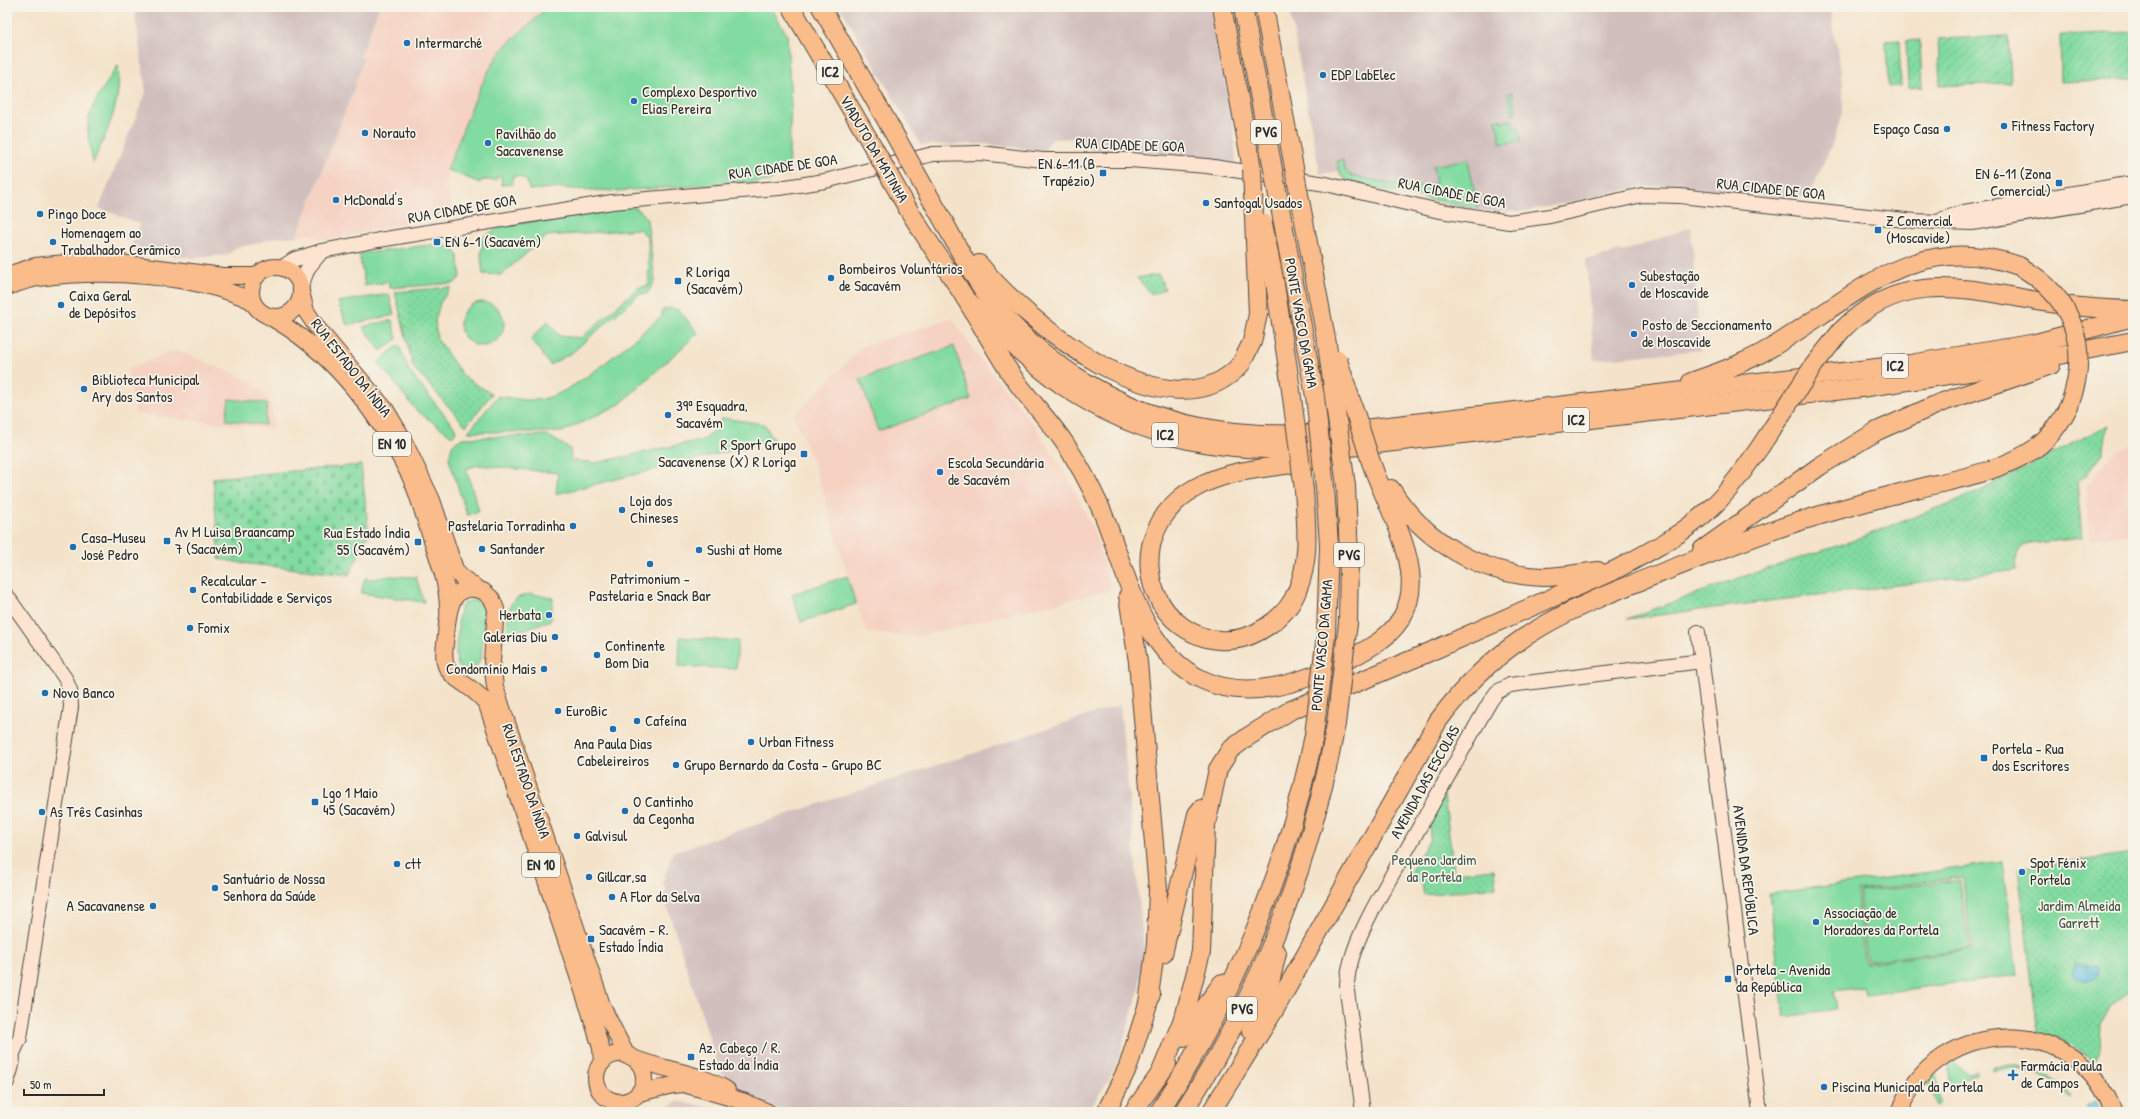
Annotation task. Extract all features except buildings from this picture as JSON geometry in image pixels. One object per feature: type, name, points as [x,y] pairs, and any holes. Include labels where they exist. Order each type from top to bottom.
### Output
[{"type":"highway","name":"VIADUTO DA MATINHA","points":[[791,7],[908,209],[965,298]]},
{"type":"highway","name":"VIADUTO DA MATINHA","points":[[821,7],[929,196],[949,228]]},
{"type":"highway","points":[[1222,7],[1275,284],[1293,398],[1304,490],[1306,557],[1298,591],[1284,613],[1259,632],[1243,638],[1229,641],[1210,640],[1191,632],[1174,621],[1162,606],[1154,591],[1149,571],[1149,554],[1153,537],[1160,522],[1172,506],[1183,496],[1207,482],[1240,472],[1292,465],[1408,440]]},
{"type":"highway","name":"PONTE VASCO DA GAMA","points":[[1159,1112],[1216,1013],[1249,945],[1277,874],[1292,828],[1314,735],[1326,635],[1329,544],[1325,488],[1312,382],[1243,7]]},
{"type":"highway","name":"PONTE VASCO DA GAMA","points":[[1183,1112],[1240,1012],[1267,957],[1290,900],[1312,833],[1336,724],[1348,624],[1349,556],[1346,486],[1335,394],[1264,7]]},
{"type":"highway","points":[[949,228],[992,280],[1016,304],[1045,328],[1102,365],[1144,383],[1166,388],[1187,389],[1219,381],[1231,375],[1241,364],[1252,342],[1258,314],[1252,169]]},
{"type":"highway","name":"IC2","points":[[949,228],[970,270],[987,295],[1026,337],[1048,356],[1073,374],[1127,404],[1153,414],[1199,427],[1230,432],[1285,436],[1330,433],[1873,369],[2036,343],[2133,316]]},
{"type":"highway","points":[[1211,1112],[1275,1008],[1438,721],[1461,693],[1496,658],[1545,624],[1564,613],[1684,564],[1801,521],[1998,467],[2036,448],[2058,426],[2069,406],[2078,376],[2078,344],[2074,328],[2059,298],[2044,283],[2019,266],[1982,256],[1957,255],[1932,259],[1903,267],[1857,290],[1760,355],[1716,374],[1654,395]]},
{"type":"highway","points":[[1160,1074],[1185,1014],[1201,952],[1206,825],[1218,769],[1230,750],[1249,736],[1291,710],[1425,654],[1615,570],[1679,535],[1699,520],[1733,484],[1760,447],[1814,365],[1841,331],[1861,313],[1878,302],[1916,290],[1936,288],[1969,288],[2061,304],[2133,310]]},
{"type":"highway","points":[[965,298],[1009,371],[1064,443],[1100,508],[1125,573],[1149,628],[1159,645],[1170,659],[1203,681],[1242,690],[1261,689],[1312,674],[1335,666],[1377,644],[1399,622],[1406,610],[1412,584],[1408,555],[1393,515],[1378,483],[1318,298]]},
{"type":"highway","name":"IC2","points":[[965,298],[1016,348],[1062,385],[1113,415],[1161,434],[1220,446],[1271,450],[1333,449],[1861,388],[1982,370],[2133,341]]},
{"type":"highway","points":[[1684,564],[1820,466],[1877,431],[1940,403],[2006,382],[2106,346]]},
{"type":"highway","points":[[1371,462],[1410,516],[1432,536],[1464,556],[1481,564],[1511,573],[1545,577],[1615,570]]},
{"type":"highway","points":[[1125,573],[1138,662],[1158,889],[1156,944],[1148,1004]]},
{"type":"highway","points":[[1106,1112],[1128,1067],[1148,1004],[1169,930],[1197,814],[1214,788]]},
{"type":"highway","points":[[1228,1083],[1270,983],[1290,900]]},
{"type":"highway","points":[[1133,1112],[1200,1013],[1249,945]]},
{"type":"main road","points":[[7,275],[35,266],[97,260],[223,276],[256,276]]},
{"type":"main road","points":[[252,301],[251,288],[256,276],[266,269],[282,267]]},
{"type":"main road","name":"EN 10","points":[[282,267],[295,275],[301,290]]},
{"type":"main road","name":"EN 10","points":[[7,287],[38,278],[91,275],[129,275],[212,286],[233,292],[252,301],[259,311],[270,317]]},
{"type":"main road","points":[[270,317],[278,318],[292,312],[297,306],[301,290]]},
{"type":"main road","name":"RUA ESTADO DA ÍNDIA","points":[[301,290],[306,311],[318,329],[386,410],[402,437],[432,500],[455,568],[460,576],[478,589],[488,594],[496,609],[492,661],[494,681],[499,701],[603,1008],[630,1057]]},
{"type":"main road","name":"RUA ESTADO DA ÍNDIA","points":[[270,317],[305,339],[354,389],[391,443],[409,475],[448,588],[445,662],[450,673],[480,694],[487,705],[590,1012],[601,1048],[602,1063]]},
{"type":"main road","name":"RUA ESTADO DA ÍNDIA","points":[[448,612],[456,596],[466,590],[478,589]]},
{"type":"main road","points":[[460,680],[466,681],[478,679],[488,672],[492,661]]},
{"type":"main road","points":[[1900,1112],[1913,1086],[1921,1075],[1941,1057],[1965,1044],[2005,1036],[2039,1041],[2070,1056],[2080,1064],[2099,1085],[2113,1112]]},
{"type":"main road","name":"EN 10","points":[[745,1102],[726,1089],[703,1077],[651,1065],[618,1054],[609,1057],[602,1063],[596,1075],[596,1082],[599,1090],[604,1097],[610,1100],[624,1102],[630,1100],[639,1093],[684,1084],[745,1102],[768,1112]]},
{"type":"main road","name":"EN 10","points":[[630,1057],[641,1068],[643,1074],[643,1081],[639,1093]]},
{"type":"street","name":"RUA CIDADE DE GOA","points":[[282,267],[293,260],[322,251],[576,207],[660,197],[779,188],[819,182],[920,155],[958,152],[1043,160],[1130,160],[1207,166],[1326,184],[1435,210],[1509,222],[1550,216],[1642,195],[1680,196],[1915,222],[1937,221],[1972,223],[2133,196]]},
{"type":"street","name":"RUA CIDADE DE GOA","points":[[1937,221],[1964,212],[2133,183]]},
{"type":"street","points":[[301,290],[308,268],[322,251]]},
{"type":"street","points":[[7,596],[65,678],[70,690],[71,707],[20,1038],[10,1048],[13,1062],[7,1082]]},
{"type":"street","name":"AVENIDA DA REPÚBLICA","points":[[1698,632],[1760,1112]]},
{"type":"street","name":"AVENIDA DAS ESCOLAS","points":[[1363,1112],[1347,991],[1347,973],[1350,960],[1360,937],[1385,889],[1491,700],[1497,692],[1510,685],[1702,661]]},
{"type":"shaded area","points":[[136,7],[379,7],[360,57],[364,58],[353,91],[297,236],[274,238],[251,245],[236,247],[228,255],[193,258],[130,250],[140,224],[99,208],[146,92],[135,15]]},
{"type":"shaded area","points":[[379,7],[546,7],[539,17],[503,49],[487,74],[447,170],[447,189],[453,212],[327,241],[310,234],[297,236],[353,91],[364,59],[360,57]]},
{"type":"shaded area","points":[[840,7],[1211,7],[1233,121],[1236,163],[1135,150],[1090,150],[1079,138],[1052,139],[1044,151],[987,144],[921,145]]},
{"type":"shaded area","points":[[1289,7],[1830,7],[1843,82],[1843,113],[1832,145],[1812,188],[1805,195],[1796,199],[1669,185],[1642,187],[1527,211],[1485,211],[1350,183],[1341,176],[1338,171],[1320,174]]},
{"type":"shaded area","name":"Subestação de Moscavide","points":[[1691,227],[1700,350],[1594,360],[1586,260],[1637,247]]},
{"type":"shaded area","name":"Escola Secundária de Sacavém","points":[[952,318],[971,347],[1036,427],[1071,483],[1096,536],[1111,590],[916,637],[866,632],[813,462],[794,416],[863,346]]},
{"type":"shaded area","points":[[171,351],[179,351],[247,379],[256,386],[269,401],[275,424],[269,429],[136,414],[127,370]]},
{"type":"shaded area","points":[[2133,443],[2133,534],[2089,540],[2086,487],[2116,451]]},
{"type":"shaded area","points":[[1120,705],[1144,949],[1139,990],[1115,1069],[1088,1112],[785,1112],[736,1093],[720,1071],[664,897],[666,888],[662,885],[673,852]]},
{"type":"shaded area","points":[[678,1101],[725,1112],[655,1112]]},
{"type":"green space","name":"Complexo Desportivo Elias Pereira","points":[[546,7],[771,7],[787,35],[791,105],[788,175],[773,175],[771,181],[616,191],[552,188],[529,190],[527,181],[519,176],[512,176],[513,184],[502,185],[501,177],[498,176],[496,180],[482,180],[480,183],[447,170],[478,92],[494,62],[507,44],[536,19]]},
{"type":"green space","points":[[2133,32],[2133,79],[2061,82],[2060,35]]},
{"type":"green space","points":[[2009,36],[2011,83],[1940,86],[1938,39]]},
{"type":"green space","points":[[1899,40],[1901,86],[1888,87],[1886,41]]},
{"type":"green space","points":[[1920,40],[1922,87],[1908,88],[1906,41]]},
{"type":"green space","points":[[118,65],[118,91],[113,116],[93,163],[88,132],[91,114],[98,97]]},
{"type":"green space","points":[[1512,92],[1516,113],[1512,114],[1508,93]]},
{"type":"green space","points":[[1501,119],[1502,122],[1512,120],[1514,127],[1518,126],[1521,141],[1501,144],[1496,120]]},
{"type":"green space","points":[[1468,159],[1478,209],[1350,183],[1341,176],[1337,161],[1343,160],[1345,170],[1352,176],[1413,188],[1436,183],[1433,166]]},
{"type":"green space","points":[[626,206],[639,210],[647,220],[655,281],[647,294],[639,294],[573,352],[550,365],[531,339],[548,321],[559,336],[581,338],[638,288],[649,285],[648,237],[639,229],[547,236],[501,275],[483,274],[481,257],[482,238],[499,227]]},
{"type":"green space","points":[[438,244],[453,248],[458,255],[461,276],[455,283],[390,288],[388,282],[365,286],[359,254]]},
{"type":"green space","points":[[1159,275],[1165,289],[1152,295],[1137,278]]},
{"type":"green space","points":[[451,287],[440,303],[435,321],[437,339],[464,377],[492,394],[466,426],[413,367],[395,292]]},
{"type":"green space","points":[[389,294],[394,315],[347,325],[338,302]]},
{"type":"green space","points":[[478,302],[486,302],[498,308],[504,320],[504,328],[498,340],[486,346],[478,346],[466,340],[460,328],[460,320],[466,308]]},
{"type":"green space","points":[[669,308],[679,310],[698,333],[620,404],[562,432],[468,432],[498,396],[538,400],[557,394],[572,386],[604,364],[662,316],[662,310]]},
{"type":"green space","points":[[392,320],[397,339],[381,351],[363,327]]},
{"type":"green space","points":[[399,345],[409,371],[455,428],[456,432],[452,436],[416,410],[378,362]]},
{"type":"green space","points":[[954,346],[971,399],[878,431],[860,379]]},
{"type":"green space","points":[[229,399],[267,403],[265,425],[226,420]]},
{"type":"green space","points":[[722,418],[764,424],[774,440],[556,494],[558,473],[478,465],[466,469],[479,511],[467,515],[449,459],[452,445],[462,438],[547,435],[570,449],[571,460],[595,463],[706,439]]},
{"type":"green space","points":[[2108,425],[2103,453],[2086,475],[2077,482],[2082,538],[2029,544],[2024,546],[2017,554],[2017,570],[1627,619],[1742,577],[1852,541],[1978,492]]},
{"type":"green space","points":[[361,465],[369,534],[349,575],[219,559],[213,478]]},
{"type":"green space","points":[[389,576],[416,577],[424,602],[361,593],[365,578],[373,579]]},
{"type":"green space","points":[[847,576],[856,604],[801,622],[792,594]]},
{"type":"green space","points":[[532,594],[553,598],[551,620],[514,633],[507,632],[510,606],[517,598]]},
{"type":"green space","points":[[475,600],[483,605],[485,611],[481,658],[476,667],[468,670],[462,670],[458,666],[456,660],[459,615],[462,606],[465,603]]},
{"type":"green space","points":[[680,637],[738,641],[736,669],[679,666]]},
{"type":"green space","name":"Pequeno Jardim da Portela","points":[[1444,795],[1454,873],[1494,869],[1496,887],[1424,895],[1422,883],[1407,877],[1430,839],[1429,824]]},
{"type":"green space","name":"Jardim Almeida Garrett","points":[[2133,853],[2133,991],[2127,993],[2111,1006],[2101,1024],[2100,1049],[2094,1060],[2060,1039],[2038,1033],[2018,868]]},
{"type":"green space","name":"Associação de Moradores da Portela","points":[[2002,862],[2017,975],[1865,995],[1863,987],[1834,991],[1837,1010],[1784,1017],[1769,894]],"holes":[[[1963,877],[1971,950],[1865,963],[1857,891]]]},
{"type":"green space","points":[[1960,880],[1969,949],[1867,961],[1859,892]]},
{"type":"green space","points":[[1952,1061],[1969,1074],[1976,1071],[1977,1074],[1963,1080],[1951,1090],[1948,1064]]},
{"type":"green space","points":[[2007,1065],[2035,1070],[2058,1083],[2072,1097],[2070,1098],[2063,1090],[2036,1074],[2015,1069],[1994,1069],[1994,1066]]},
{"type":"green space","points":[[1936,1073],[1940,1102],[1937,1107],[1928,1081]]},
{"type":"water","points":[[2074,963],[2098,967],[2097,974],[2092,980],[2082,981],[2073,973]]},
{"type":"water","points":[[2096,1101],[2101,1112],[2089,1112],[2086,1107]]},
{"type":"place","name":"Intermarché","points":[[407,43]]},
{"type":"place","name":"EDP LabElec","points":[[1323,75]]},
{"type":"place","name":"Complexo Desportivo Elias Pereira","points":[[634,101]]},
{"type":"place","name":"Fitness Factory","points":[[2004,126]]},
{"type":"place","name":"Espaço Casa","points":[[1947,129]]},
{"type":"place","name":"Norauto","points":[[365,133]]},
{"type":"place","name":"Pavilhão do Sacavenense","points":[[488,143]]},
{"type":"place","name":"EN 6-11 (B Trapézio)","points":[[1103,173]]},
{"type":"place","name":"EN 6-11 (Zona Comercial)","points":[[2059,183]]},
{"type":"place","name":"McDonald's","points":[[336,200]]},
{"type":"place","name":"Santogal Usados","points":[[1206,203]]},
{"type":"place","name":"Pingo Doce","points":[[40,214]]},
{"type":"place","name":"Z Comercial (Moscavide)","points":[[1878,230]]},
{"type":"place","name":"Homenagem ao Trabalhador Cerâmico","points":[[53,242]]},
{"type":"place","name":"EN 6-1 (Sacavém)","points":[[437,242]]},
{"type":"place","name":"Bombeiros Voluntários de Sacavém","points":[[831,278]]},
{"type":"place","name":"R Loriga (Sacavém)","points":[[678,281]]},
{"type":"place","name":"Subestação de Moscavide","points":[[1632,285]]},
{"type":"place","name":"Caixa Geral de Depósitos","points":[[61,305]]},
{"type":"place","name":"Posto de Seccionamento de Moscavide","points":[[1634,334]]},
{"type":"place","name":"Biblioteca Municipal Ary dos Santos","points":[[84,389]]},
{"type":"place","name":"39ª Esquadra, Sacavém","points":[[668,415]]},
{"type":"place","name":"R Sport Grupo Sacavenense (X) R Loriga","points":[[804,454]]},
{"type":"place","name":"Escola Secundária de Sacavém","points":[[940,472]]},
{"type":"place","name":"Loja dos Chineses","points":[[622,510]]},
{"type":"place","name":"Pastelaria Torradinha","points":[[573,526]]},
{"type":"place","name":"Av M Luisa Braancamp 7 (Sacavém)","points":[[167,541]]},
{"type":"place","name":"Rua Estado Índia 55 (Sacavém)","points":[[418,542]]},
{"type":"place","name":"Casa-Museu José Pedro","points":[[73,547]]},
{"type":"place","name":"Santander","points":[[482,549]]},
{"type":"place","name":"Sushi at Home","points":[[699,550]]},
{"type":"place","name":"Patrimonium - Pastelaria e Snack Bar","points":[[650,564]]},
{"type":"place","name":"Recalcular - Contabilidade e Serviços","points":[[193,590]]},
{"type":"place","name":"Herbata","points":[[549,615]]},
{"type":"place","name":"Fomix","points":[[190,628]]},
{"type":"place","name":"Galerias Diu","points":[[555,637]]},
{"type":"place","name":"Continente Bom Dia","points":[[597,655]]},
{"type":"place","name":"Condomínio Mais","points":[[544,669]]},
{"type":"place","name":"Novo Banco","points":[[45,693]]},
{"type":"place","name":"EuroBic","points":[[558,711]]},
{"type":"place","name":"Cafeína","points":[[637,721]]},
{"type":"place","name":"Ana Paula Dias Cabeleireiros","points":[[613,729]]},
{"type":"place","name":"Urban Fitness","points":[[751,742]]},
{"type":"place","name":"Portela - Rua dos Escritores","points":[[1984,758]]},
{"type":"place","name":"Grupo Bernardo da Costa - Grupo BC","points":[[676,765]]},
{"type":"place","name":"Lgo 1 Maio 45 (Sacavém)","points":[[315,802]]},
{"type":"place","name":"O Cantinho da Cegonha","points":[[625,811]]},
{"type":"place","name":"As Três Casinhas","points":[[42,812]]},
{"type":"place","name":"Galvisul","points":[[577,836]]},
{"type":"place","name":"ctt","points":[[397,864]]},
{"type":"place","name":"Spot Fénix Portela","points":[[2022,872]]},
{"type":"place","name":"Gillcar,sa","points":[[589,877]]},
{"type":"place","name":"Santuário de Nossa Senhora da Saúde","points":[[215,888]]},
{"type":"place","name":"A Flor da Selva","points":[[612,897]]},
{"type":"place","name":"A Sacavanense","points":[[153,906]]},
{"type":"place","name":"Associação de Moradores da Portela","points":[[1816,922]]},
{"type":"place","name":"Sacavém - R. Estado Índia","points":[[591,939]]},
{"type":"place","name":"Portela - Avenida da República","points":[[1728,979]]},
{"type":"place","name":"Az. Cabeço / R. Estado da Índia","points":[[691,1057]]},
{"type":"place","name":"Farmácia Paula de Campos","points":[[2013,1075]]},
{"type":"place","name":"Piscina Municipal da Portela","points":[[1824,1087]]}]
